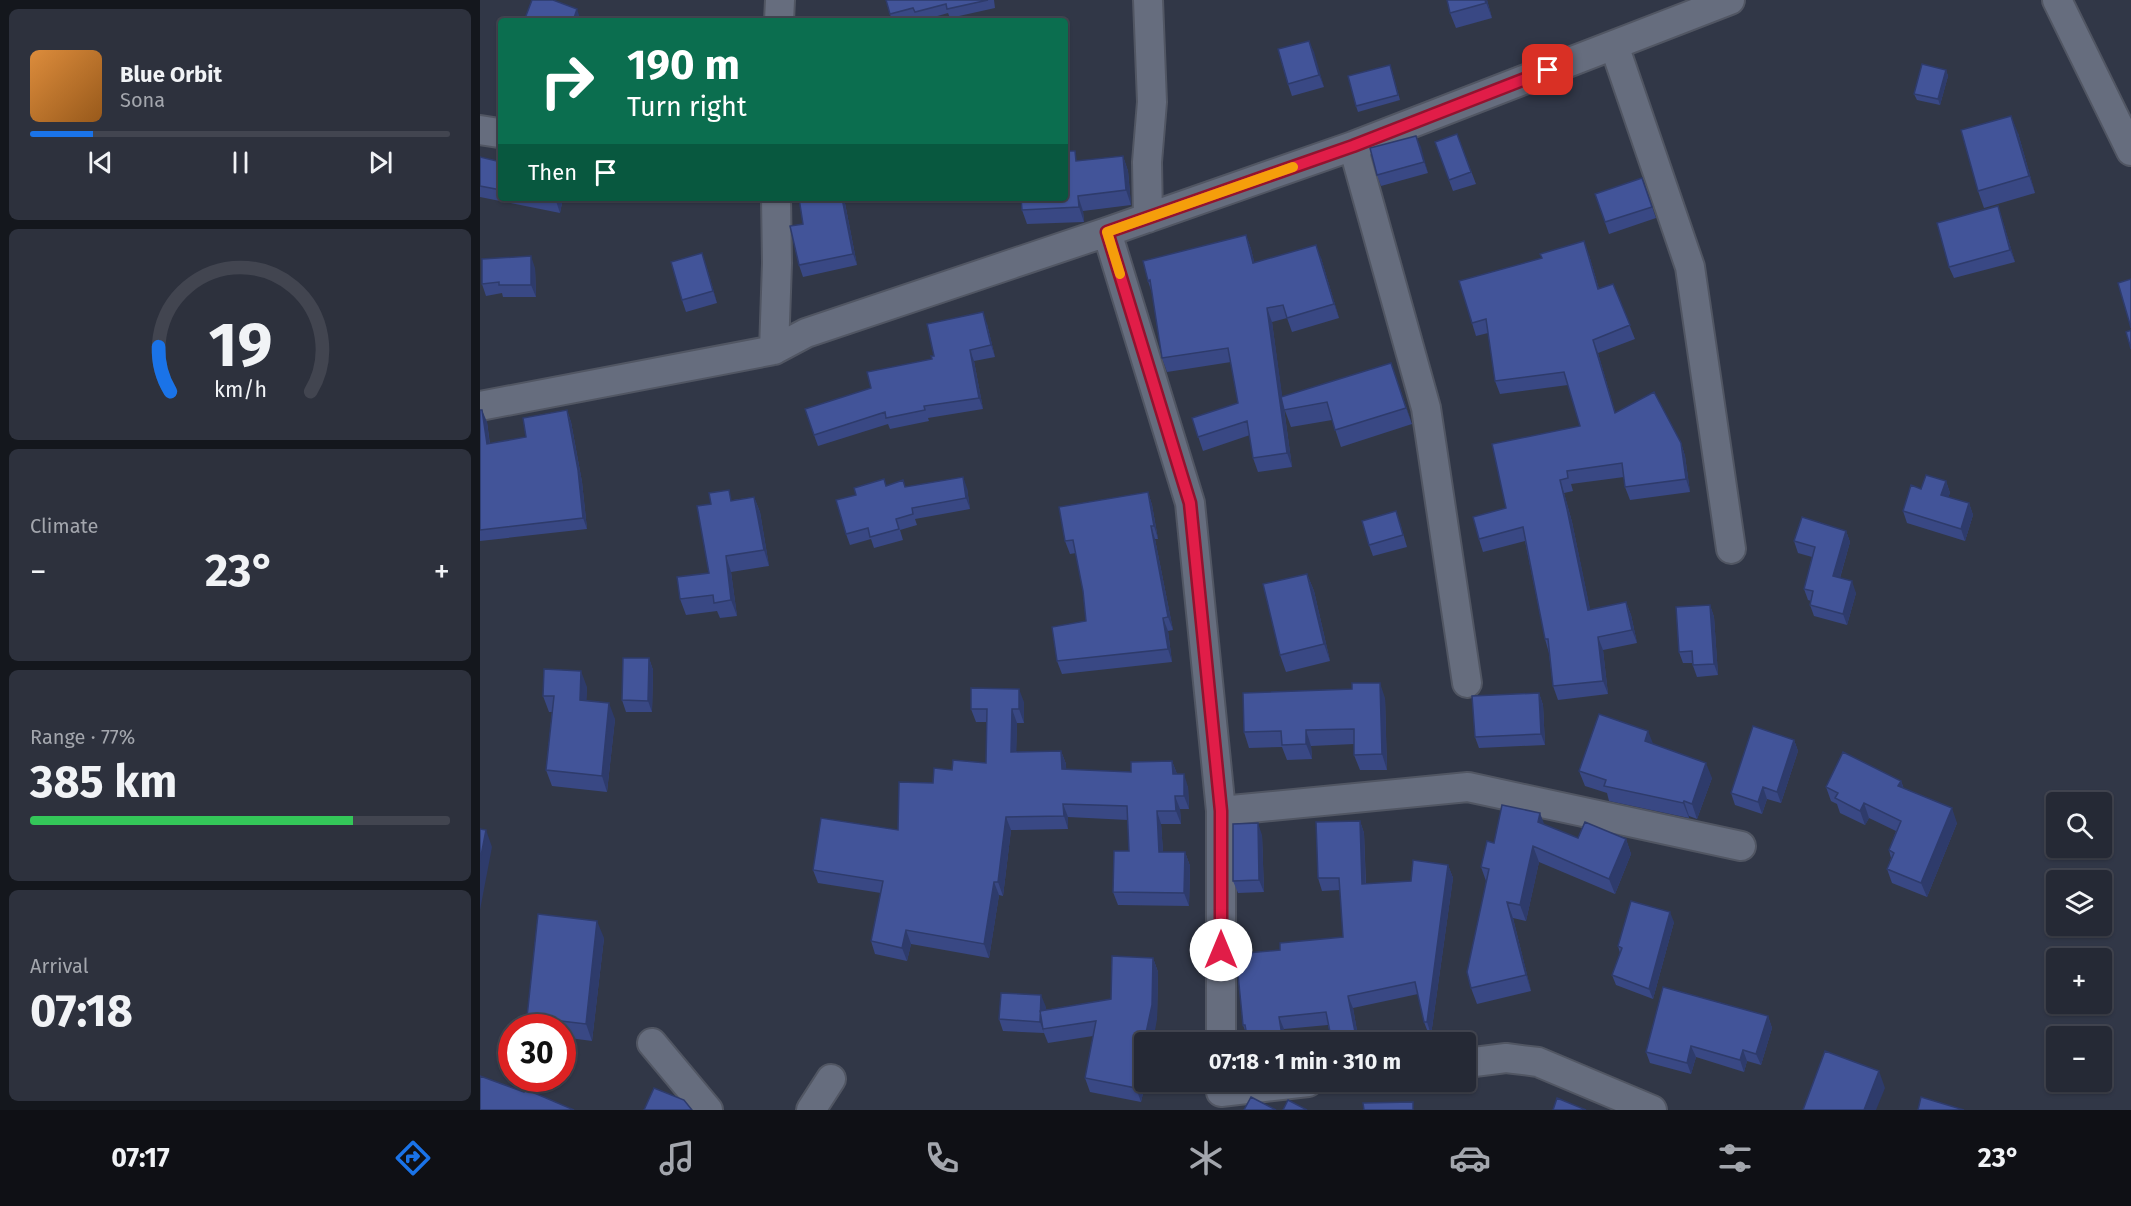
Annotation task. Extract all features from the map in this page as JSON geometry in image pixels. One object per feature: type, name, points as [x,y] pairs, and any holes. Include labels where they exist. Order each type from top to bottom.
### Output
[{"type":"street","points":[[778,18],[780,0]]},
{"type":"street","points":[[1148,0],[1152,102],[1147,162],[1148,218]]},
{"type":"street","points":[[480,406],[774,350],[806,333],[1148,218],[1353,146],[1730,0]]},
{"type":"street","points":[[2057,0],[2130,149]]},
{"type":"street","points":[[1614,45],[1690,267],[1731,549]]},
{"type":"street","points":[[1353,146],[1426,408],[1467,683]]},
{"type":"street","points":[[774,350],[777,263],[776,201]]},
{"type":"street","points":[[1107,232],[1190,503],[1221,811],[1221,1032]]},
{"type":"street","points":[[1221,811],[1468,787],[1741,846]]},
{"type":"street","points":[[652,1043],[708,1110]]},
{"type":"street","points":[[1476,1062],[1506,1058],[1538,1062],[1652,1110]]},
{"type":"street","points":[[811,1110],[831,1078]]},
{"type":"building","points":[[532,0],[553,0],[577,9],[574,18],[525,18]]},
{"type":"building","points":[[886,0],[988,0],[947,9],[946,4],[915,12],[913,8],[890,14]]},
{"type":"building","points":[[1447,0],[1485,0],[1486,3],[1450,13]]},
{"type":"building","points":[[1309,41],[1319,75],[1288,84],[1278,49]]},
{"type":"building","points":[[1922,64],[1946,70],[1938,99],[1914,94]]},
{"type":"building","points":[[1390,65],[1398,95],[1356,106],[1348,76]]},
{"type":"building","points":[[2011,116],[2029,176],[1978,191],[1961,130]]},
{"type":"building","points":[[1457,134],[1471,172],[1449,180],[1435,142]]},
{"type":"building","points":[[1416,136],[1424,162],[1377,175],[1370,148]]},
{"type":"building","points":[[1068,151],[1075,151],[1076,161],[1123,156],[1126,190],[1078,196],[1079,207],[1022,210],[1021,201],[1068,201]]},
{"type":"building","points":[[480,157],[498,161],[498,189],[480,186]]},
{"type":"building","points":[[1642,178],[1652,207],[1605,222],[1595,194]]},
{"type":"building","points":[[799,201],[843,201],[853,254],[799,265],[790,226],[803,224]]},
{"type":"building","points":[[1998,206],[2010,250],[1949,267],[1937,223]]},
{"type":"building","points":[[1246,235],[1253,263],[1316,245],[1334,304],[1287,318],[1283,305],[1267,308],[1287,453],[1253,458],[1247,421],[1198,437],[1192,418],[1238,403],[1228,348],[1162,358],[1150,280],[1148,281],[1143,261]]},
{"type":"building","points":[[1584,241],[1598,289],[1613,284],[1630,325],[1593,340],[1615,413],[1654,392],[1681,443],[1686,479],[1625,487],[1622,463],[1567,471],[1568,478],[1560,480],[1588,610],[1626,602],[1632,630],[1598,637],[1603,681],[1553,686],[1548,639],[1545,639],[1523,527],[1479,539],[1473,517],[1506,508],[1492,444],[1580,426],[1564,372],[1495,381],[1486,319],[1472,323],[1459,281],[1542,258],[1540,254]]},
{"type":"building","points":[[702,253],[713,291],[682,300],[671,262]]},
{"type":"building","points":[[531,256],[531,285],[499,285],[499,282],[482,284],[482,259]]},
{"type":"building","points":[[2131,279],[2131,328],[2118,283]]},
{"type":"building","points":[[983,312],[991,345],[970,350],[979,398],[924,406],[925,410],[886,418],[885,412],[814,435],[805,409],[871,388],[867,372],[932,359],[931,356],[934,356],[927,324]]},
{"type":"building","points":[[2131,330],[2131,349],[2126,332]]},
{"type":"building","points":[[1391,363],[1406,408],[1335,430],[1327,402],[1284,410],[1281,397]]},
{"type":"building","points":[[480,410],[482,410],[487,444],[526,437],[523,418],[567,410],[578,470],[583,518],[480,530]]},
{"type":"building","points":[[1926,475],[1946,481],[1941,495],[1969,503],[1961,529],[1903,511],[1911,485],[1921,489]]},
{"type":"building","points":[[963,477],[966,498],[912,508],[913,514],[896,519],[899,529],[870,537],[868,528],[846,534],[836,500],[856,495],[854,488],[884,479],[886,486],[903,480],[905,487]]},
{"type":"building","points":[[729,490],[731,501],[754,497],[764,550],[726,556],[731,600],[714,603],[713,595],[680,599],[677,577],[709,573],[697,506],[711,504],[709,493]]},
{"type":"building","points":[[1148,492],[1154,526],[1151,526],[1168,617],[1163,618],[1168,649],[1057,661],[1052,627],[1086,621],[1073,540],[1065,541],[1059,507]]},
{"type":"building","points":[[1396,511],[1403,535],[1369,545],[1362,521]]},
{"type":"building","points":[[1802,517],[1846,531],[1833,576],[1852,581],[1843,614],[1810,605],[1813,591],[1804,589],[1815,547],[1794,541]]},
{"type":"building","points":[[1307,574],[1324,644],[1280,655],[1263,584]]},
{"type":"building","points":[[1710,605],[1714,664],[1693,665],[1692,651],[1679,652],[1676,607]]},
{"type":"building","points":[[623,658],[649,658],[648,701],[622,700]]},
{"type":"building","points":[[544,669],[581,671],[580,700],[609,703],[602,776],[546,770],[554,696],[543,696]]},
{"type":"building","points":[[1352,683],[1380,683],[1382,754],[1354,755],[1354,729],[1306,730],[1306,744],[1282,745],[1281,731],[1244,732],[1243,693],[1352,689]]},
{"type":"building","points":[[971,688],[1019,689],[1019,709],[1012,709],[1011,752],[1061,751],[1062,769],[1131,772],[1131,762],[1172,761],[1173,774],[1184,774],[1184,796],[1175,796],[1176,811],[1157,811],[1159,852],[1185,852],[1184,893],[1113,892],[1114,851],[1129,851],[1127,806],[1063,804],[1064,816],[1006,817],[998,882],[994,882],[984,944],[906,930],[902,948],[871,941],[883,881],[813,870],[821,818],[898,830],[899,782],[933,783],[934,768],[952,770],[953,760],[986,763],[987,709],[971,709]]},
{"type":"building","points":[[1539,693],[1541,734],[1475,737],[1472,696]]},
{"type":"building","points":[[1599,714],[1648,731],[1645,741],[1706,763],[1692,804],[1604,786],[1606,780],[1579,771]]},
{"type":"building","points":[[1753,726],[1794,740],[1777,792],[1763,787],[1758,802],[1731,793]]},
{"type":"building","points":[[1843,752],[1901,781],[1898,786],[1952,808],[1921,883],[1887,869],[1894,853],[1889,850],[1901,821],[1864,803],[1860,811],[1835,798],[1838,793],[1826,787]]},
{"type":"building","points":[[1502,805],[1540,813],[1538,822],[1578,838],[1585,822],[1626,839],[1609,879],[1533,846],[1520,905],[1507,902],[1526,975],[1471,988],[1467,972],[1489,869],[1481,867],[1487,841],[1494,843]]},
{"type":"building","points":[[1360,821],[1362,884],[1411,881],[1413,860],[1448,865],[1427,1022],[1424,1022],[1415,982],[1348,996],[1355,1032],[1330,1032],[1326,1012],[1279,1017],[1281,1032],[1246,1032],[1245,1025],[1243,1025],[1236,954],[1280,950],[1280,943],[1343,937],[1339,878],[1318,878],[1316,822]]},
{"type":"building","points":[[1258,823],[1259,880],[1233,881],[1233,824]]},
{"type":"building","points":[[480,829],[486,830],[480,861]]},
{"type":"building","points":[[1631,901],[1670,912],[1649,989],[1612,975],[1622,948],[1618,946]]},
{"type":"building","points":[[538,914],[597,921],[586,1024],[576,1023],[576,1014],[527,1014]]},
{"type":"building","points":[[1112,956],[1153,958],[1152,1005],[1146,1032],[1134,1032],[1134,1088],[1085,1078],[1096,1021],[1043,1029],[1040,1011],[1111,999]]},
{"type":"building","points":[[1663,987],[1768,1016],[1756,1054],[1743,1050],[1740,1060],[1691,1046],[1687,1063],[1646,1052]]},
{"type":"building","points":[[1001,993],[1041,995],[1040,1022],[999,1019]]},
{"type":"building","points":[[1825,1051],[1879,1071],[1864,1110],[1803,1110]]},
{"type":"building","points":[[480,1076],[498,1083],[498,1092],[532,1092],[574,1110],[480,1110]]},
{"type":"building","points":[[654,1088],[684,1100],[692,1110],[644,1110]]},
{"type":"building","points":[[1251,1097],[1276,1110],[1244,1110]]},
{"type":"building","points":[[1921,1097],[1964,1110],[1918,1110]]},
{"type":"building","points":[[1557,1098],[1586,1110],[1553,1110]]},
{"type":"building","points":[[1288,1100],[1307,1110],[1283,1110]]},
{"type":"building","points":[[1413,1102],[1413,1110],[1364,1110],[1363,1103]]},
{"type":"slow traffic","points":[[1120,274],[1107,232],[1293,167]]},
{"type":"route","points":[[1221,950],[1221,811],[1190,503],[1107,232],[1353,146],[1548,70]]}]
